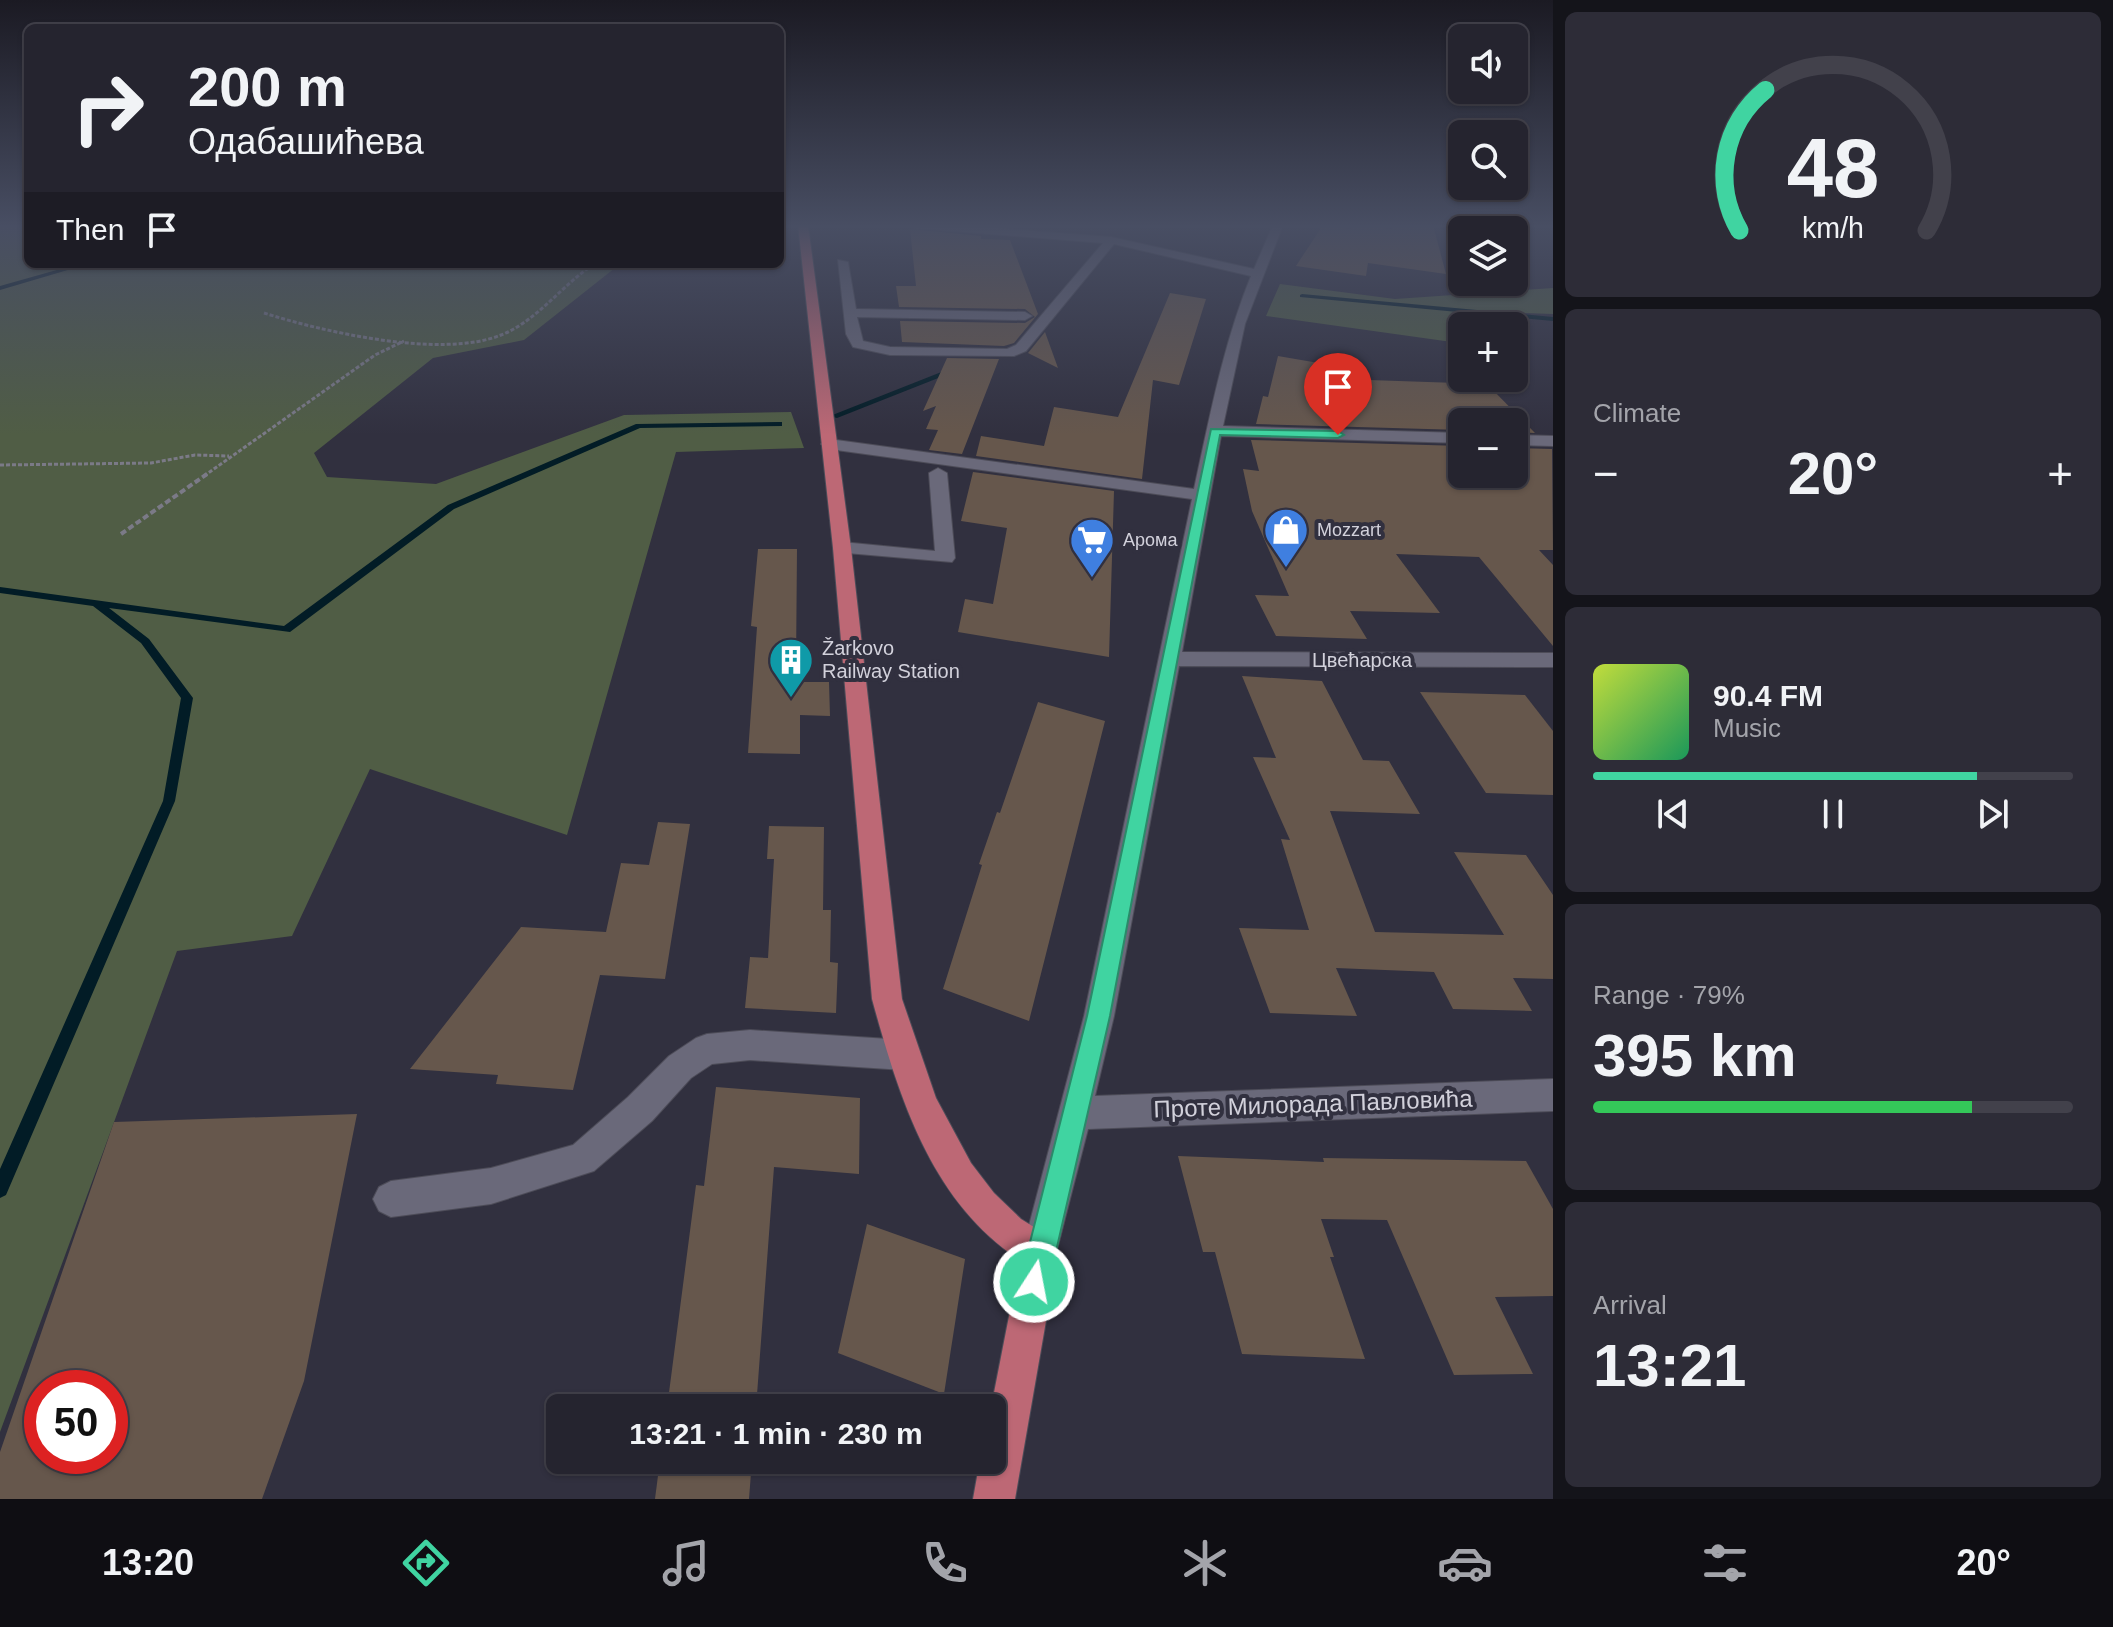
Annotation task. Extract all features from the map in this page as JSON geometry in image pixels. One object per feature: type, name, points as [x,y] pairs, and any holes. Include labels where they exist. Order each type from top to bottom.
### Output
[{"type":"main road","points":[[811,295],[842,548],[887,999],[904,1055],[935,1131],[973,1194],[998,1225],[1040,1252],[994,1499]]},
{"type":"street","points":[[847,295],[853,334],[858,344],[874,349],[1013,352],[1021,348],[1065,295]]},
{"type":"street","points":[[1040,1252],[1099,1016],[1215,431],[1238,324],[1250,295]]},
{"type":"street","points":[[850,313],[1025,316]]},
{"type":"street","points":[[1215,431],[1448,438]]},
{"type":"street","points":[[1528,440],[1553,441]]},
{"type":"street","points":[[829,444],[1203,495]]},
{"type":"street","points":[[842,548],[945,558],[938,473]]},
{"type":"street","name":"Цвећарска","points":[[1171,659],[1553,660]]},
{"type":"street","points":[[391,1199],[491,1186],[582,1159],[640,1109],[680,1067],[707,1049],[750,1045],[904,1055]]},
{"type":"street","name":"Проте Милорада Павловића","points":[[1073,1113],[1553,1095]]},
{"type":"path","points":[[264,313],[290,323],[404,341],[457,343],[498,336],[539,311],[555,295]]},
{"type":"path","points":[[121,534],[375,355],[404,341]]},
{"type":"path","points":[[0,465],[151,463],[195,455],[229,456]]},
{"type":"green space","points":[[0,295],[581,295],[524,340],[433,358],[314,453],[327,477],[436,484],[624,415],[791,412],[804,448],[676,452],[567,835],[370,769],[292,936],[177,951],[0,1432]]},
{"type":"green space","points":[[1275,295],[1364,295],[1395,299],[1553,295],[1553,314],[1448,312],[1448,341],[1266,316]]},
{"type":"building","points":[[897,295],[1031,295],[1038,314],[1014,343],[1004,346],[902,342],[900,321],[1025,323],[1035,317],[1025,309],[899,307]]},
{"type":"building","points":[[1169,295],[1206,299],[1179,385],[1153,380],[1142,479],[976,456],[981,436],[1044,446],[1054,407],[1118,417]]},
{"type":"building","points":[[1045,332],[1058,368],[1028,353]]},
{"type":"building","points":[[1278,356],[1365,371],[1369,380],[1448,383],[1448,392],[1495,392],[1511,408],[1448,408],[1448,430],[1256,424],[1263,396],[1268,397]]},
{"type":"building","points":[[947,358],[999,359],[962,454],[929,450],[938,430],[926,429],[936,406],[923,411]]},
{"type":"building","points":[[1251,440],[1448,446],[1448,488],[1528,488],[1528,448],[1552,449],[1553,550],[1539,550],[1553,565],[1553,646],[1479,557],[1396,554],[1440,613],[1350,611],[1367,639],[1276,636],[1255,595],[1289,596],[1252,511],[1243,469],[1259,471]]},
{"type":"building","points":[[973,472],[1114,491],[1109,657],[958,632],[965,599],[993,604],[1007,528],[961,521]]},
{"type":"building","points":[[758,549],[797,549],[796,666],[800,667],[800,682],[829,682],[830,716],[800,715],[800,754],[748,753],[757,627],[751,626]]},
{"type":"building","points":[[1242,676],[1322,681],[1363,760],[1389,761],[1420,814],[1330,811],[1375,932],[1504,935],[1454,852],[1526,855],[1553,895],[1553,979],[1513,978],[1532,1011],[1453,1009],[1434,972],[1336,968],[1357,1016],[1270,1013],[1239,928],[1309,930],[1281,839],[1290,840],[1253,757],[1276,758]]},
{"type":"building","points":[[1420,692],[1525,695],[1553,731],[1553,795],[1486,793]]},
{"type":"building","points":[[1038,702],[1105,721],[1029,1021],[943,989],[982,865],[979,864]]},
{"type":"building","points":[[658,822],[690,824],[665,979],[600,975],[573,1090],[496,1084],[498,1075],[410,1069],[521,927],[606,932],[621,863],[649,865]]},
{"type":"building","points":[[769,826],[824,827],[823,910],[831,910],[830,962],[838,963],[836,1013],[745,1008],[750,957],[768,958],[774,859],[767,859]]},
{"type":"building","points":[[716,1087],[860,1098],[859,1174],[774,1167],[757,1394],[669,1394],[696,1185],[704,1186]]},
{"type":"building","points":[[357,1114],[304,1381],[262,1499],[0,1499],[0,1452],[24,1383],[24,1474],[128,1474],[128,1370],[28,1370],[114,1122]]},
{"type":"building","points":[[1178,1156],[1324,1162],[1323,1158],[1526,1161],[1553,1209],[1553,1296],[1495,1297],[1533,1374],[1454,1375],[1387,1220],[1321,1219],[1334,1257],[1330,1257],[1365,1359],[1242,1354],[1215,1252],[1203,1252]]},
{"type":"building","points":[[867,1224],[965,1259],[944,1394],[838,1353]]},
{"type":"building","points":[[658,1474],[751,1474],[749,1499],[655,1499]]},
{"type":"waterway","points":[[1302,296],[1553,319]]},
{"type":"waterway","points":[[834,416],[952,371]]},
{"type":"waterway","points":[[95,603],[286,630],[451,507],[639,426],[779,424]]},
{"type":"waterway","points":[[0,590],[95,603]]},
{"type":"waterway","points":[[0,1189],[169,801],[187,698],[145,641],[95,603]]},
{"type":"place","name":"Mozzart","points":[[1286,569]]},
{"type":"place","name":"Арома","points":[[1092,579]]},
{"type":"place","name":"Žarkovo Railway Station","points":[[791,699]]},
{"type":"route","points":[[1034,1282],[1099,1016],[1215,431],[1338,435]]}]
